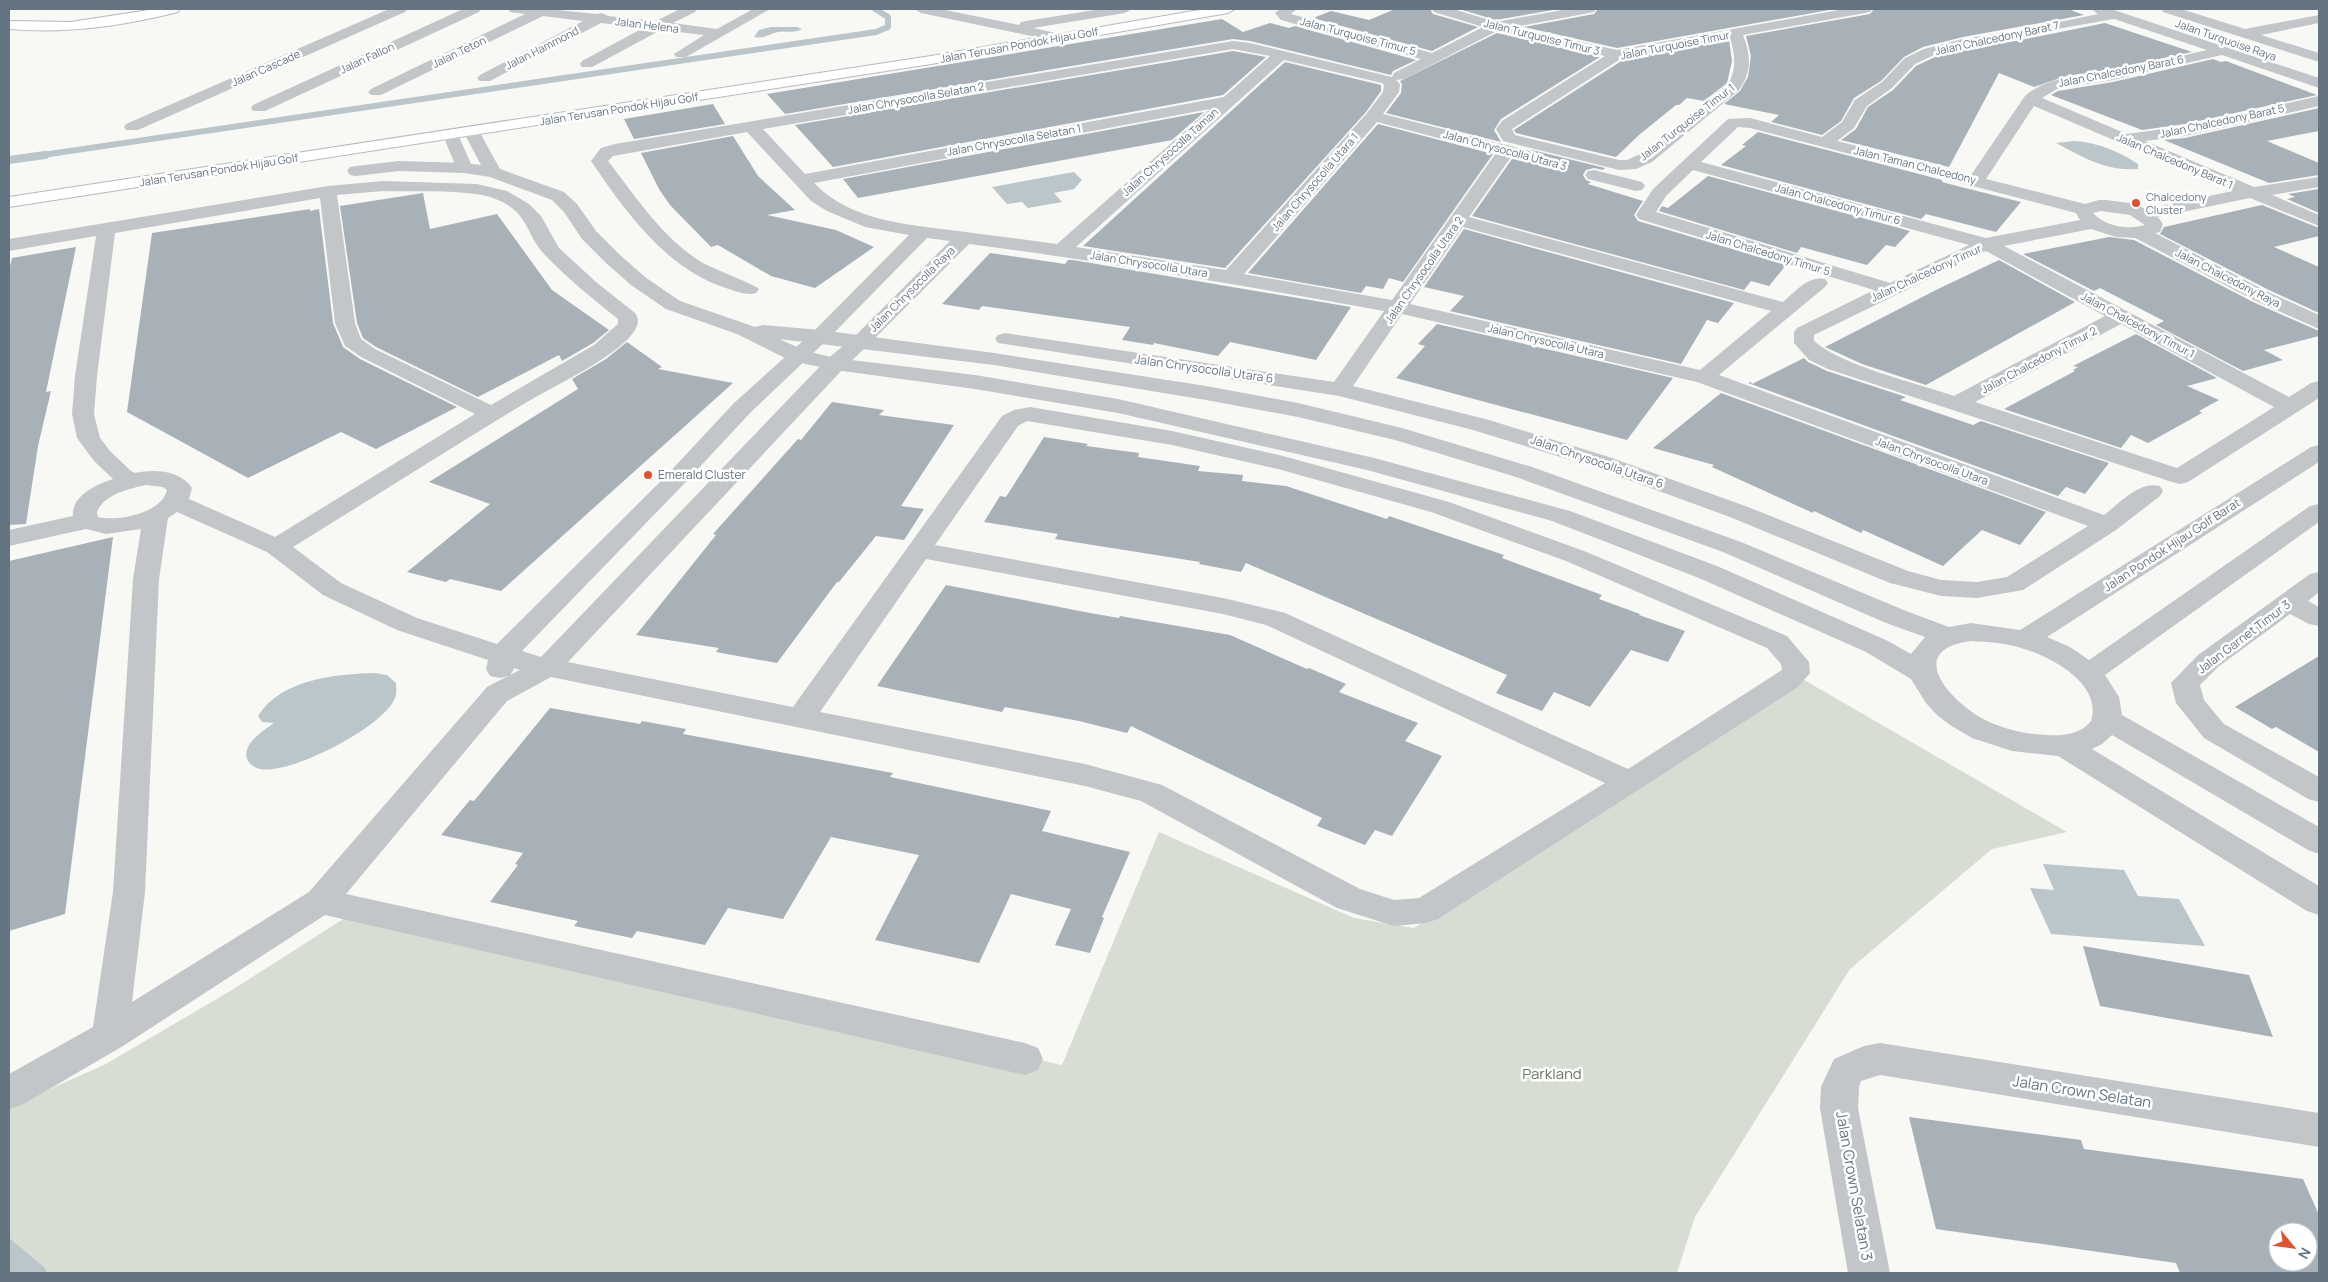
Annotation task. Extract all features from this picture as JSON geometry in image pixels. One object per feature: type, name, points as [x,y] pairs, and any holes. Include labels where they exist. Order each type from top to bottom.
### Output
[{"type":"main road","points":[[39,13],[68,13],[112,9]]},
{"type":"main road","points":[[9,25],[64,26],[130,18],[173,9]]},
{"type":"main road","name":"Jalan Terusan Pondok Hijau Golf","points":[[9,202],[931,60],[1221,9]]},
{"type":"street","name":"Jalan Cascade","points":[[132,127],[400,9]]},
{"type":"street","name":"Jalan Fallon","points":[[259,108],[474,9]]},
{"type":"street","name":"Jalan Helena","points":[[515,9],[544,10],[599,19],[719,33]]},
{"type":"street","name":"Jalan Hammond","points":[[485,78],[619,9]]},
{"type":"street","points":[[587,64],[690,9]]},
{"type":"street","points":[[681,54],[763,9]]},
{"type":"street","points":[[921,9],[1060,38]]},
{"type":"street","points":[[1009,28],[1125,9]]},
{"type":"street","name":"Jalan Turquoise Timur 3","points":[[1439,9],[1495,26],[1617,55]]},
{"type":"street","points":[[1280,55],[1387,80],[1395,80],[1495,26],[1589,9]]},
{"type":"street","points":[[2096,9],[2319,83]]},
{"type":"street","name":"Jalan Turquoise Raya","points":[[2132,9],[2319,72]]},
{"type":"street","points":[[2168,9],[2319,58]]},
{"type":"street","name":"Jalan Teton","points":[[376,92],[544,10]]},
{"type":"street","name":"Jalan Turquoise Timur","points":[[1504,129],[1508,124],[1617,55],[1854,10]]},
{"type":"street","name":"Jalan Turquoise Timur 5","points":[[1286,11],[1286,17],[1436,58]]},
{"type":"street","name":"Jalan Chalcedony Barat 7","points":[[1825,142],[1848,125],[1862,103],[1887,85],[1910,61],[1929,52],[1963,43],[2021,34],[2056,25],[2114,15]]},
{"type":"street","points":[[2243,34],[2319,19]]},
{"type":"street","points":[[2271,42],[2319,31]]},
{"type":"street","name":"Jalan Turquoise Timur 1","points":[[1504,129],[1509,138],[1603,163],[1630,165],[1646,158],[1734,86],[1743,75],[1741,48],[1735,33]]},
{"type":"street","name":"Jalan Chrysocolla Selatan 2","points":[[749,289],[712,276],[676,252],[646,224],[599,161],[607,152],[615,149],[1238,45],[1280,55]]},
{"type":"street","name":"Jalan Chalcedony Barat 6","points":[[1976,181],[2031,99],[2041,90],[2054,85],[2113,75],[2223,51]]},
{"type":"street","name":"Jalan Chrysocolla Taman","points":[[1061,250],[1280,55]]},
{"type":"street","name":"Jalan Chrysocolla Utara 1","points":[[1231,277],[1373,116],[1391,92],[1395,80]]},
{"type":"street","name":"Jalan Chalcedony Barat 1","points":[[2031,99],[2319,221]]},
{"type":"street","name":"Jalan Chrysocolla Selatan 1","points":[[801,180],[1227,101]]},
{"type":"street","name":"Jalan Chalcedony Barat 5","points":[[2124,139],[2185,131],[2319,101]]},
{"type":"street","name":"Jalan Chrysocolla Utara 3","points":[[1373,116],[1507,150],[1636,186]]},
{"type":"street","name":"Jalan Taman Chalcedony","points":[[1689,164],[1730,123],[1743,122],[1976,181],[2090,216]]},
{"type":"street","name":"Jalan Chrysocolla Utara","points":[[751,126],[817,197],[833,207],[871,222],[923,232],[1061,250],[1231,277],[1398,307],[1704,377],[2106,525]]},
{"type":"street","points":[[471,131],[492,172]]},
{"type":"street","points":[[451,135],[464,168]]},
{"type":"street","name":"Jalan Chrysocolla Utara 2","points":[[1340,389],[1507,150]]},
{"type":"street","name":"Jalan Chalcedony Timur 5","points":[[1689,164],[1659,193],[1645,215],[1647,217],[1890,289]]},
{"type":"street","name":"Jalan Chalcedony Timur 6","points":[[1689,164],[1986,244]]},
{"type":"street","points":[[231,190],[399,166],[464,168],[492,172],[558,196],[571,208],[589,235],[613,259],[638,281],[673,305],[744,330],[799,356],[835,364],[975,382],[1118,406],[1356,460],[1561,516],[1708,572],[1876,646],[1922,673]]},
{"type":"street","points":[[2145,225],[2250,193],[2319,182]]},
{"type":"street","points":[[9,245],[328,191],[383,186],[434,186],[476,189],[501,195],[523,208],[532,216],[551,251],[589,286],[628,317],[630,321],[629,327],[612,343],[492,414],[276,547]]},
{"type":"street","points":[[328,191],[345,323],[352,342],[368,353],[492,414]]},
{"type":"street","name":"Jalan Chalcedony Timur","points":[[1956,404],[1836,364],[1817,355],[1804,343],[1804,332],[1986,244],[2090,216]]},
{"type":"street","name":"Jalan Chalcedony Raya","points":[[2090,216],[2115,230],[2145,225],[2319,306]]},
{"type":"street","points":[[1458,220],[1573,249],[1786,309]]},
{"type":"street","name":"Jalan Chalcedony Raya","points":[[2145,225],[2261,296],[2319,323]]},
{"type":"street","points":[[106,228],[86,376],[83,414],[88,438],[102,456],[123,476],[132,481]]},
{"type":"street","points":[[9,1093],[110,1035],[321,901],[496,694],[502,654],[674,481],[742,408],[820,336],[923,232]]},
{"type":"street","name":"Jalan Chrysocolla Raya","points":[[496,694],[546,668],[835,364],[860,342],[965,237]]},
{"type":"street","name":"Jalan Chalcedony Timur 1","points":[[1986,244],[2290,407]]},
{"type":"street","points":[[1704,377],[1818,283]]},
{"type":"street","name":"Jalan Chalcedony Timur 2","points":[[1956,404],[2121,316]]},
{"type":"street","points":[[744,330],[820,336],[994,358],[1197,391],[1298,410],[1402,435],[1524,472],[1705,537],[1896,617],[1948,636]]},
{"type":"street","name":"Jalan Chrysocolla Utara 6","points":[[1005,339],[1340,389],[1481,424],[1601,462],[1739,512],[1899,577],[1941,588],[1977,590],[2014,584],[2106,525],[2151,491]]},
{"type":"street","points":[[1956,404],[2180,477],[2319,388]]},
{"type":"street","points":[[166,509],[276,547],[332,589],[407,624],[546,668],[1085,775],[1151,793],[1349,898],[1394,913],[1426,910],[1630,782],[1796,673],[1795,662],[1778,642],[1575,556],[1440,507],[1264,459],[1172,438],[1030,414],[1022,415],[1010,421],[800,718]]},
{"type":"street","name":"Jalan Pondok Hijau Golf Barat","points":[[2025,640],[2319,452]]},
{"type":"street","points":[[9,538],[86,514],[103,492],[132,481],[152,478],[169,480],[180,488],[180,494],[166,509],[141,522],[108,528],[95,526],[86,514]]},
{"type":"street","points":[[110,1035],[129,892],[146,579],[166,509]]},
{"type":"street","points":[[2088,674],[2319,511]]},
{"type":"street","points":[[9,523],[86,514]]},
{"type":"street","points":[[919,550],[1223,606],[1275,619],[1630,782]]},
{"type":"street","name":"Jalan Garnet Timur 3","points":[[2319,580],[2208,661],[2185,683],[2190,703],[2214,731],[2319,791]]},
{"type":"street","points":[[2289,602],[2319,618]]},
{"type":"street","points":[[1971,632],[1997,633],[2049,648],[2070,660],[2088,674],[2101,689],[2107,704],[2107,719],[2100,732],[2085,741],[2064,746],[2034,745],[2003,739],[1973,726],[1948,710],[1930,691],[1922,673],[1923,657],[1932,644],[1948,636],[1971,632]]},
{"type":"street","points":[[2107,719],[2319,842]]},
{"type":"street","points":[[2064,746],[2319,902]]},
{"type":"street","points":[[321,901],[1025,1059]]},
{"type":"street","name":"Jalan Crown Selatan","points":[[1847,1070],[1864,1062],[1880,1059],[2319,1130]]},
{"type":"street","name":"Jalan Crown Selatan 3","points":[[1847,1070],[1840,1087],[1839,1108],[1869,1273]]},
{"type":"green space","name":"Parkland","points":[[1799,677],[2067,832],[1992,849],[1850,969],[1695,1217],[1677,1273],[9,1273],[9,1107],[104,1065],[232,990],[362,907],[1062,1065],[1159,832],[1354,918],[1414,928]]},
{"type":"shaded area","points":[[771,27],[797,27],[802,29],[754,37],[759,30]]},
{"type":"shaded area","points":[[2074,141],[2099,145],[2115,151],[2138,164],[2138,169],[2105,166],[2056,143]]},
{"type":"shaded area","points":[[1074,172],[1082,180],[1074,189],[1054,193],[1062,202],[1028,208],[1022,202],[1007,204],[992,187]]},
{"type":"shaded area","points":[[375,673],[387,675],[396,683],[396,696],[387,710],[355,735],[335,747],[292,765],[274,769],[260,769],[248,761],[246,755],[250,744],[259,734],[274,723],[262,722],[258,716],[268,704],[281,694],[295,686],[327,677]]},
{"type":"shaded area","points":[[2043,864],[2124,870],[2138,896],[2179,899],[2205,946],[2051,934],[2030,888],[2054,890]]},
{"type":"shaded area","points":[[9,1238],[45,1268],[47,1273],[9,1273]]},
{"type":"building","points":[[1395,9],[1430,9],[1433,14],[1478,27],[1432,51],[1313,18],[1331,11],[1369,20]]},
{"type":"building","points":[[1459,9],[1559,9],[1496,20]]},
{"type":"building","points":[[1598,9],[1835,9],[1617,48],[1524,27],[1594,14]]},
{"type":"building","points":[[1874,9],[2068,9],[2084,15],[1963,37],[1923,47],[1904,57],[1881,81],[1854,98],[1841,121],[1822,135],[1771,122],[1779,115],[1724,104],[1740,91],[1748,77],[1751,56],[1746,36],[1870,14]]},
{"type":"building","points":[[1222,19],[1243,32],[1270,23],[1289,28],[1295,26],[1416,60],[1393,71],[1391,75],[1250,41],[1233,39],[785,114],[767,94]]},
{"type":"building","points":[[2105,23],[2192,52],[2113,69],[2066,76],[2034,87],[1999,73],[1949,167],[1841,140],[1856,129],[1868,107],[1893,90],[1916,66],[1935,57],[1964,49]]},
{"type":"building","points":[[1497,33],[1600,57],[1501,119],[1494,130],[1501,142],[1386,113],[1401,93],[1402,84],[1400,81]]},
{"type":"building","points":[[1729,40],[1732,61],[1727,83],[1704,101],[1687,98],[1679,105],[1676,105],[1639,135],[1616,157],[1516,133],[1514,130],[1623,60]]},
{"type":"building","points":[[1233,51],[1266,57],[1223,95],[833,167],[795,125]]},
{"type":"building","points":[[2213,59],[2221,62],[2226,61],[2317,95],[2185,124],[2142,130],[2051,95],[2058,91],[2113,82]]},
{"type":"building","points":[[1285,62],[1381,85],[1381,91],[1366,112],[1225,268],[1083,246]]},
{"type":"building","points":[[713,104],[725,124],[634,139],[624,119]]},
{"type":"building","points":[[2319,108],[2319,131],[2267,141],[2319,163],[2319,175],[2269,183],[2164,140],[2185,138]]},
{"type":"building","points":[[1204,112],[1172,140],[858,198],[843,179]]},
{"type":"building","points":[[1378,124],[1493,154],[1403,282],[1389,278],[1383,289],[1366,286],[1361,293],[1248,273]]},
{"type":"building","points":[[1758,132],[2021,202],[1996,232],[1926,214],[1921,219],[1721,165],[1746,146],[1742,145]]},
{"type":"building","points":[[733,136],[758,176],[795,210],[767,215],[836,230],[874,247],[815,288],[771,276],[718,245],[711,247],[670,205],[659,189],[641,153]]},
{"type":"building","points":[[1532,150],[1605,168],[1603,170],[1594,168],[1586,170],[1583,175],[1586,180],[1591,182],[1588,184],[1643,201],[1634,215],[1638,221],[1786,265],[1769,286],[1751,281],[1744,290],[1472,216],[1512,159],[1530,161],[1534,156]]},
{"type":"building","points":[[1708,176],[1910,231],[1895,247],[1886,245],[1867,265],[1801,247],[1797,253],[1659,211],[1662,206],[1668,208]]},
{"type":"building","points":[[2319,189],[2319,213],[2287,199],[2295,197],[2288,194]]},
{"type":"building","points":[[423,193],[430,229],[497,214],[552,290],[609,330],[593,343],[562,361],[559,355],[478,397],[376,347],[363,338],[357,323],[340,206]]},
{"type":"building","points":[[2262,205],[2319,228],[2319,236],[2274,247],[2319,267],[2319,313],[2269,290],[2160,234],[2164,227]]},
{"type":"building","points":[[310,209],[310,211],[319,209],[333,323],[343,347],[360,359],[457,407],[376,449],[341,432],[248,478],[127,412],[152,233]]},
{"type":"building","points":[[1464,229],[1734,303],[1718,323],[1707,320],[1681,364],[1450,311],[1464,296],[1424,287]]},
{"type":"building","points":[[2109,237],[2134,240],[2253,302],[2319,331],[2319,336],[2264,350],[2283,360],[2243,371],[2156,325],[2164,321],[2100,288],[2094,291],[2023,254]]},
{"type":"building","points":[[76,247],[46,392],[51,391],[38,446],[26,524],[9,525],[9,270],[12,258]]},
{"type":"building","points":[[990,253],[1065,264],[1068,260],[1073,260],[1351,307],[1316,360],[1230,342],[1218,356],[1154,343],[1153,345],[1122,340],[1130,327],[982,306],[979,310],[942,304]]},
{"type":"building","points":[[1999,260],[2075,302],[1926,385],[1862,364],[1825,347],[1938,289]]},
{"type":"building","points":[[1437,324],[1673,378],[1627,440],[1396,378],[1425,346],[1418,344]]},
{"type":"building","points":[[2136,334],[2217,378],[2187,386],[2219,400],[2199,411],[2202,413],[2148,443],[2131,435],[2121,448],[2004,409],[2075,371],[2073,370],[2078,367],[2073,366]]},
{"type":"building","points":[[627,342],[662,367],[658,369],[733,383],[501,591],[450,579],[446,582],[407,572],[490,504],[429,482],[578,389],[572,379],[606,359]]},
{"type":"building","points":[[1804,358],[1808,362],[1827,371],[1906,397],[1900,400],[1973,425],[1981,421],[2109,463],[2085,494],[2066,487],[2058,496],[1748,383],[1751,382],[1752,384]]},
{"type":"building","points":[[1721,393],[2046,512],[2020,545],[1982,530],[1943,566],[1863,530],[1861,533],[1814,511],[1813,513],[1712,467],[1714,465],[1653,448]]},
{"type":"building","points":[[832,402],[884,410],[879,415],[954,425],[901,506],[924,509],[904,540],[876,536],[839,582],[837,582],[777,663],[716,652],[719,648],[636,635],[716,535],[713,534],[798,439],[801,440]]},
{"type":"building","points":[[1044,437],[1088,444],[1086,446],[1139,453],[1138,457],[1200,466],[1198,471],[1243,475],[1242,481],[1286,486],[1387,519],[1389,516],[1504,555],[1502,558],[1602,595],[1599,599],[1685,631],[1668,662],[1631,650],[1590,707],[1554,692],[1542,711],[1496,693],[1507,675],[1246,563],[1241,572],[1199,564],[1200,562],[1055,539],[1058,534],[984,522],[1000,496],[1006,497]]},
{"type":"building","points":[[113,537],[65,914],[9,931],[9,561]]},
{"type":"building","points":[[946,585],[1090,613],[1119,618],[1120,616],[1230,635],[1346,684],[1339,692],[1418,723],[1405,741],[1442,756],[1392,836],[1375,830],[1365,845],[1317,826],[1322,818],[1131,726],[1127,733],[1079,721],[1005,707],[1002,712],[877,686]]},
{"type":"building","points":[[2319,656],[2319,752],[2276,727],[2272,729],[2235,707]]},
{"type":"building","points":[[550,708],[640,724],[642,721],[686,729],[683,734],[893,773],[890,777],[1051,811],[1042,831],[1130,852],[1102,917],[1104,918],[1090,953],[1055,945],[1071,909],[1011,894],[979,963],[875,940],[919,855],[831,837],[783,919],[728,908],[705,945],[637,931],[632,938],[574,926],[578,921],[490,902],[518,865],[515,864],[523,853],[441,835],[470,800],[474,801]]},
{"type":"building","points":[[2083,946],[2249,975],[2273,1037],[2100,1006]]},
{"type":"building","points":[[1909,1117],[2081,1140],[2084,1149],[2303,1179],[2319,1215],[2319,1273],[2180,1273],[2176,1263],[1936,1229]]},
{"type":"waterway","points":[[36,156],[876,32],[888,27],[888,17],[875,9]]},
{"type":"waterway","points":[[9,160],[45,155]]},
{"type":"place","name":"Chalcedony Cluster","points":[[2136,203]]},
{"type":"place","name":"Emerald Cluster","points":[[648,475]]}]
